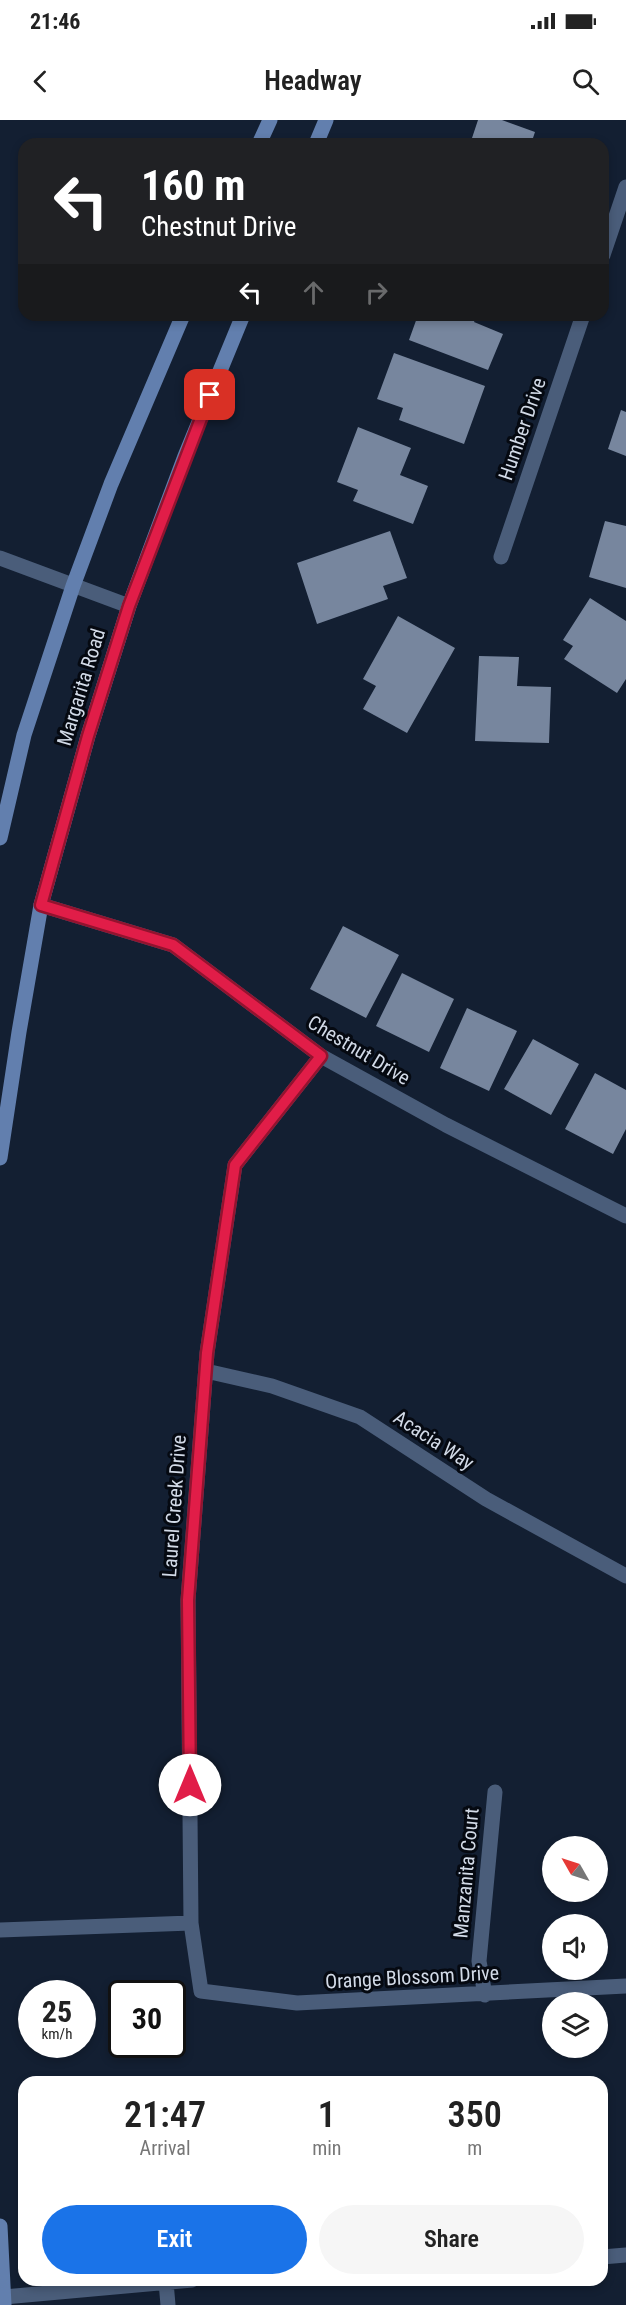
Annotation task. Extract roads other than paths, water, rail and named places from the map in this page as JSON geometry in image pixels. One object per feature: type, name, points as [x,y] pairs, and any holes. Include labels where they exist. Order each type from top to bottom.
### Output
[{"type":"main road","points":[[262,138],[270,120]]},
{"type":"main road","points":[[318,138],[326,120]]},
{"type":"main road","name":"Margarita Road","points":[[0,838],[24,735],[73,586],[111,484],[180,321]]},
{"type":"main road","name":"Margarita Road","points":[[0,1158],[41,905],[88,736],[129,606],[185,456],[241,321]]},
{"type":"main road","points":[[0,2226],[4,2301]]},
{"type":"street","points":[[609,237],[626,187]]},
{"type":"street","name":"Humber Drive","points":[[501,557],[581,321]]},
{"type":"street","points":[[0,558],[129,606]]},
{"type":"street","name":"Chestnut Drive","points":[[41,905],[173,945],[321,1056],[446,1125],[626,1216]]},
{"type":"street","name":"Laurel Creek Drive","points":[[201,1991],[191,1923],[188,1600],[206,1371],[235,1165],[321,1056]]},
{"type":"street","name":"Acacia Way","points":[[206,1371],[272,1386],[360,1417],[486,1499],[626,1576]]},
{"type":"street","name":"Manzanita Court","points":[[485,1995],[479,1961],[495,1792]]},
{"type":"street","points":[[0,1930],[191,1923]]},
{"type":"street","name":"Orange Blossom Drive","points":[[201,1991],[297,2003],[626,1986]]},
{"type":"street","points":[[608,2256],[626,2255]]},
{"type":"street","points":[[4,2301],[132,2286]]},
{"type":"street","points":[[166,2286],[168,2305]]}]
